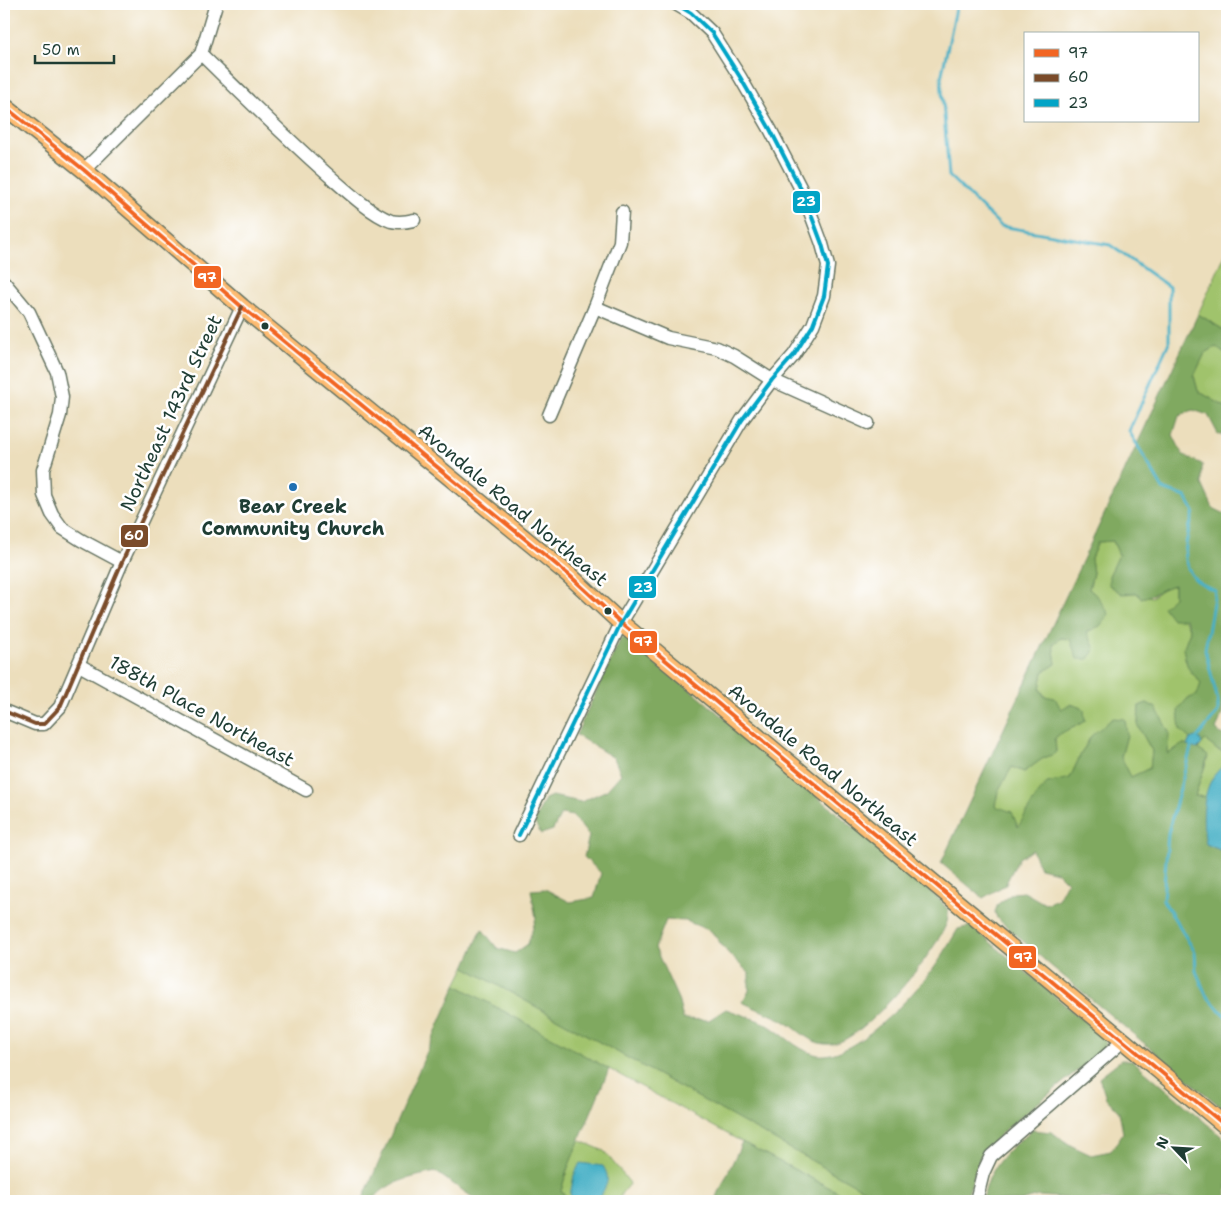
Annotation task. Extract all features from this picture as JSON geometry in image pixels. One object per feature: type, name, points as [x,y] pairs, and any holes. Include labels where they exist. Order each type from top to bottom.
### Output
[{"type":"main road","name":"Avondale Road Northeast","points":[[4,106],[84,170],[242,307],[569,576],[621,623],[1227,1127]]},
{"type":"street","points":[[84,170],[201,54],[216,4]]},
{"type":"street","points":[[519,836],[621,623],[742,420],[772,380],[794,355],[813,325],[824,296],[828,266],[803,193],[770,129],[712,33],[692,13],[676,4]]},
{"type":"street","points":[[201,54],[283,135],[348,192],[390,220],[401,222],[414,220]]},
{"type":"street","points":[[549,415],[595,307],[620,242],[622,212]]},
{"type":"street","points":[[4,282],[29,312],[57,372],[62,397],[60,415],[43,470],[44,495],[52,514],[62,528],[122,562]]},
{"type":"street","name":"Northeast 143rd Street","points":[[4,711],[23,721],[44,724],[60,707],[122,562],[242,307]]},
{"type":"street","points":[[595,307],[668,338],[717,348],[734,356],[772,380],[868,423]]},
{"type":"street","name":"188th Place Northeast","points":[[79,664],[306,790]]},
{"type":"street","points":[[976,1201],[983,1173],[991,1156],[1123,1041]]},
{"type":"green space","points":[[1227,250],[1227,332],[1198,314]]},
{"type":"green space","points":[[1198,314],[1227,332],[1227,356],[1216,347],[1205,353],[1194,376],[1198,391],[1227,408],[1227,436],[1218,434],[1208,415],[1193,410],[1179,416],[1173,435],[1183,455],[1202,464],[1202,484],[1213,508],[1227,515],[1227,536],[1225,541],[1227,547],[1227,693],[1216,730],[1227,738],[1227,749],[1225,753],[1217,750],[1205,740],[1198,749],[1208,756],[1195,796],[1206,797],[1204,816],[1206,844],[1227,853],[1227,1112],[1050,965],[997,918],[995,912],[998,904],[1013,893],[1024,892],[1045,904],[1058,899],[1067,882],[1057,872],[1040,868],[1032,850],[1019,858],[1005,885],[983,898],[941,863]],"holes":[[[1113,541],[1119,555],[1109,576],[1109,585],[1122,594],[1137,593],[1141,598],[1174,585],[1174,597],[1163,607],[1172,619],[1186,619],[1190,631],[1183,649],[1188,668],[1201,683],[1197,695],[1187,699],[1178,710],[1180,730],[1190,739],[1187,746],[1183,744],[1168,754],[1169,732],[1156,708],[1147,703],[1139,706],[1138,726],[1152,751],[1150,768],[1131,777],[1121,757],[1127,735],[1125,719],[1113,718],[1091,736],[1070,778],[1047,783],[1018,827],[1012,812],[995,806],[998,791],[1012,767],[1024,772],[1042,759],[1056,753],[1055,738],[1085,721],[1084,709],[1071,704],[1061,709],[1055,698],[1044,696],[1040,689],[1043,672],[1056,664],[1053,644],[1061,638],[1070,639],[1077,659],[1088,659],[1095,649],[1087,632],[1100,626],[1109,614],[1098,597],[1089,589],[1093,573],[1091,558],[1098,542]]]},
{"type":"green space","points":[[1216,347],[1227,356],[1227,408],[1198,391],[1194,376],[1205,353]]},
{"type":"green space","points":[[1113,541],[1119,555],[1109,576],[1137,593],[1152,597],[1162,589],[1174,585],[1174,597],[1190,631],[1185,647],[1185,658],[1190,670],[1201,683],[1190,739],[1187,746],[1183,745],[1168,754],[1156,708],[1147,703],[1139,706],[1138,726],[1152,751],[1150,768],[1131,777],[1121,757],[1127,735],[1091,736],[1070,778],[1036,797],[1018,828],[995,807],[998,791],[1012,767],[1024,772],[1042,759],[1056,753],[1055,738],[1063,731],[1075,727],[1040,689],[1043,672],[1056,664],[1053,644],[1061,638],[1070,639],[1087,631],[1098,597],[1089,589],[1093,573],[1091,558],[1098,542]]},
{"type":"green space","points":[[628,637],[940,900],[948,910],[947,922],[940,936],[914,973],[897,993],[861,1029],[844,1040],[831,1044],[817,1043],[784,1021],[742,1002],[749,991],[749,973],[728,953],[711,931],[686,921],[666,920],[655,948],[678,999],[683,1019],[709,1020],[726,1009],[766,1024],[807,1052],[829,1055],[845,1049],[863,1038],[897,1010],[925,980],[958,929],[971,926],[1102,1036],[1106,1043],[1100,1052],[1004,1131],[981,1154],[968,1194],[968,1201],[884,1201],[465,967],[482,929],[497,948],[515,953],[528,944],[536,918],[531,890],[545,889],[570,902],[594,898],[601,873],[584,857],[589,836],[573,816],[561,814],[553,830],[541,834],[534,822],[545,799],[552,796],[581,802],[607,790],[621,774],[614,758],[576,735],[621,638]]},
{"type":"green space","points":[[1205,740],[1217,750],[1225,753],[1227,749],[1227,767],[1225,765],[1209,785],[1206,797],[1195,796],[1208,757],[1197,749]]},
{"type":"green space","points":[[465,967],[884,1201],[855,1201],[742,1142],[456,985]]},
{"type":"green space","points":[[456,985],[609,1069],[567,1170],[561,1191],[570,1201],[478,1201],[436,1172],[401,1181],[384,1189],[373,1201],[362,1201]]},
{"type":"green space","points":[[1121,1060],[1132,1060],[1227,1141],[1227,1198],[1221,1198],[1218,1201],[1069,1201],[1067,1198],[1038,1196],[1022,1201],[983,1201],[989,1178],[1000,1160],[1032,1130],[1051,1132],[1072,1146],[1091,1155],[1111,1151],[1123,1133],[1119,1112],[1106,1098],[1099,1077]]},
{"type":"green space","points":[[579,1140],[604,1151],[630,1183],[621,1194],[620,1201],[605,1199],[570,1201],[561,1191]]},
{"type":"green space","points":[[742,1142],[855,1201],[715,1201]]},
{"type":"water","points":[[1195,737],[1200,739],[1202,744],[1197,749],[1187,746],[1190,739]]},
{"type":"water","points":[[1225,765],[1227,767],[1227,853],[1206,844],[1203,824],[1207,790],[1211,780]]},
{"type":"water","points":[[580,1163],[603,1166],[607,1174],[607,1182],[600,1197],[577,1201],[570,1195],[574,1175]]},
{"type":"waterway","points":[[957,4],[941,78],[949,176],[1001,226],[1110,245],[1169,287],[1169,342],[1129,431],[1163,489],[1186,497],[1194,512],[1186,546],[1187,564],[1195,579],[1215,591],[1205,650],[1218,701],[1218,712],[1196,739]]},
{"type":"waterway","points":[[1192,744],[1168,833],[1163,900],[1195,952],[1196,971],[1206,995],[1227,1018]]},
{"type":"transit line","name":"23","points":[[519,835],[621,623],[742,420],[772,380],[794,355],[813,325],[824,296],[828,266],[803,193],[770,129],[712,33],[691,13],[676,4]]},
{"type":"transit line","name":"97","points":[[4,106],[84,170],[242,307],[569,575],[621,623],[1227,1127]]},
{"type":"transit line","name":"60","points":[[4,711],[35,724],[44,724],[60,707],[122,562],[242,307]]},
{"type":"place","name":"Bear Creek Community Church","points":[[293,487]]}]
